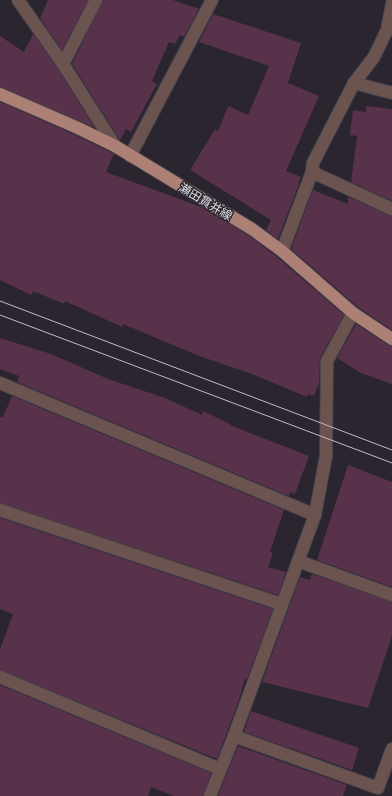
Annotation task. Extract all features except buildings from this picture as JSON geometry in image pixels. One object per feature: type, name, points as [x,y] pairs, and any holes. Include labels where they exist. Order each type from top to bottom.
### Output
[{"type":"main road","name":"瀬田貫井線","points":[[0,94],[115,146],[252,229],[282,251],[353,313],[392,339]]},
{"type":"street","points":[[18,0],[63,64],[115,146]]},
{"type":"street","points":[[63,64],[96,0]]},
{"type":"street","points":[[130,156],[212,0]]},
{"type":"street","points":[[282,251],[312,172],[313,163],[354,83],[374,57],[386,30],[392,4]]},
{"type":"street","points":[[354,83],[392,93]]},
{"type":"street","points":[[312,172],[392,209]]},
{"type":"street","points":[[210,796],[234,736],[281,604],[315,515],[326,456],[327,361],[353,313]]},
{"type":"street","points":[[0,383],[315,515]]},
{"type":"street","points":[[0,510],[281,604]]},
{"type":"street","points":[[298,561],[392,595]]},
{"type":"street","points":[[0,677],[220,769]]},
{"type":"street","points":[[234,736],[378,788],[392,748]]},
{"type":"tram line","points":[[0,301],[392,450]]},
{"type":"tram line","points":[[0,315],[392,463]]}]
